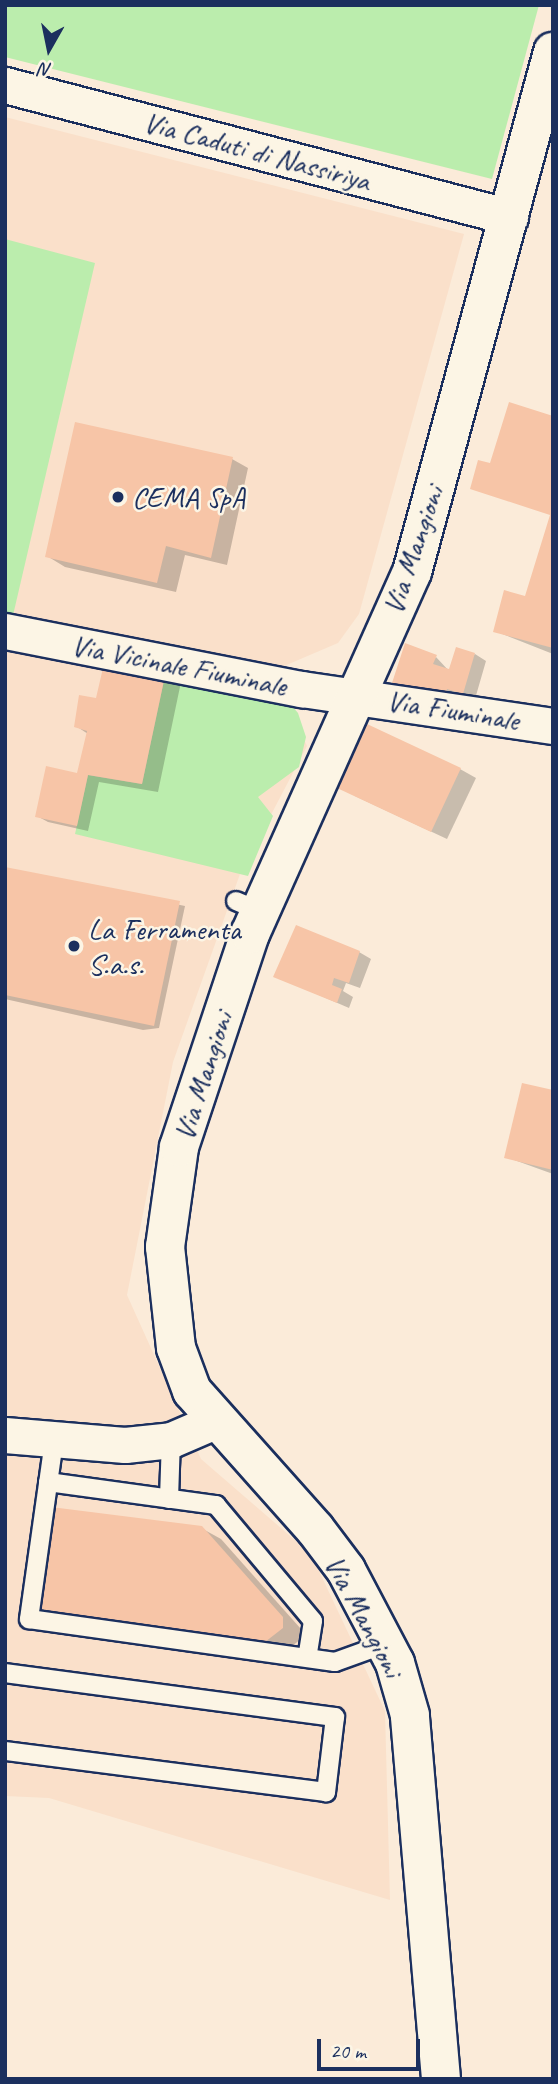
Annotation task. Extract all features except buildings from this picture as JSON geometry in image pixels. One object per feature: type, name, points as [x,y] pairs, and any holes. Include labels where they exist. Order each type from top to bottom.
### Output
[{"type":"street","name":"Via Mangioni","points":[[441,2079],[410,1715],[385,1644],[315,1529],[215,1421],[192,1391],[176,1348],[165,1247],[179,1147],[248,906],[412,572],[553,52]]},
{"type":"street","name":"Via Caduti di Nassiriya","points":[[5,85],[509,217]]},
{"type":"street","name":"Via Vicinale Fiuminale","points":[[5,631],[354,694]]},
{"type":"street","name":"Via Fiuminale","points":[[354,694],[553,726]]},
{"type":"street","points":[[5,1435],[54,1441],[172,1440],[215,1421]]},
{"type":"lane","points":[[169,1499],[172,1440]]},
{"type":"lane","points":[[54,1441],[29,1619],[335,1662],[385,1644]]},
{"type":"lane","points":[[48,1482],[216,1505],[313,1621],[307,1658]]},
{"type":"lane","points":[[5,1673],[335,1717],[326,1792],[5,1751]]},
{"type":"shaded area","points":[[5,117],[464,234],[359,614],[338,643],[263,675],[5,616]]},
{"type":"shaded area","points":[[5,650],[260,696],[293,715],[307,746],[240,874],[173,1062],[127,1295],[201,1459],[311,1554],[385,1711],[390,1900],[49,1798],[5,1796]]},
{"type":"green space","points":[[5,5],[539,5],[492,179],[5,57]]},
{"type":"green space","points":[[5,239],[95,263],[11,624],[5,623]]},
{"type":"green space","points":[[166,671],[285,698],[298,713],[306,737],[299,767],[258,797],[273,816],[248,876],[75,834],[88,775],[142,784]]},
{"type":"place","name":"CEMA SpA","points":[[118,497]]},
{"type":"place","name":"La Ferramenta S.a.s.","points":[[74,946]]}]
